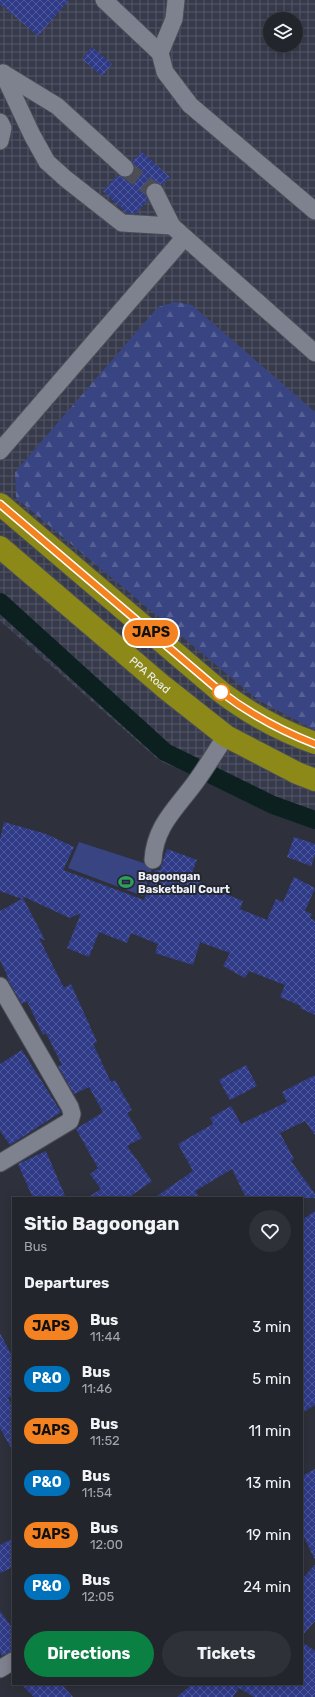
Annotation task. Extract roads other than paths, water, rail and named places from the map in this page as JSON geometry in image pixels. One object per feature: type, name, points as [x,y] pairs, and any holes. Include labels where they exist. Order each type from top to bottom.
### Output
[{"type":"highway","points":[[0,504],[221,692],[248,712],[278,728],[315,744]]},
{"type":"highway","name":"PPA Road","points":[[0,546],[164,687],[226,736],[290,769],[315,780]]},
{"type":"street","points":[[104,0],[160,53],[165,72],[190,105],[315,211]]},
{"type":"street","points":[[160,53],[174,19],[176,0]]},
{"type":"street","points":[[2,71],[57,106],[126,168]]},
{"type":"street","points":[[2,71],[32,135],[47,162],[122,223],[172,226]]},
{"type":"street","points":[[0,122],[3,128],[0,141]]},
{"type":"street","points":[[155,192],[172,226],[315,353]]},
{"type":"street","points":[[0,451],[184,238]]},
{"type":"street","points":[[153,860],[154,844],[166,820],[202,772],[226,736]]},
{"type":"street","points":[[0,986],[70,1107],[72,1114],[70,1121],[0,1163]]},
{"type":"street","points":[[0,1669],[12,1662]]},
{"type":"waterway","points":[[0,602],[165,752],[273,805],[315,820]]},
{"type":"tunnel","points":[[125,168],[155,192]]},
{"type":"place","name":"Bagoongan Basketball Court","points":[[126,882]]}]
